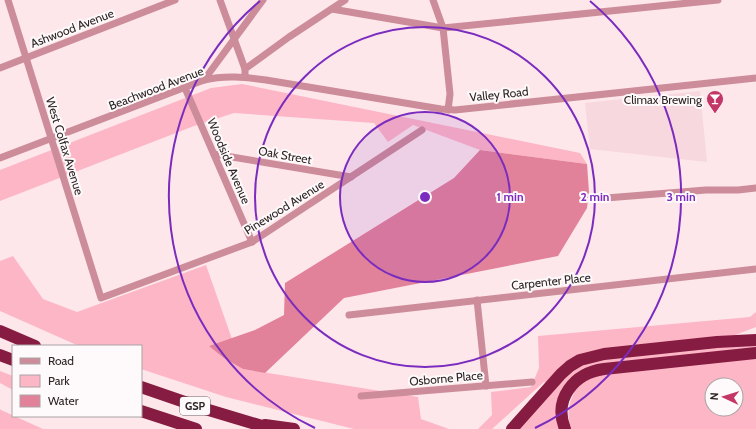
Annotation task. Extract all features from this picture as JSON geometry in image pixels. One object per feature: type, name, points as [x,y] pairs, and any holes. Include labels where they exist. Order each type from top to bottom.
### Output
[{"type":"highway","points":[[0,331],[33,345]]},
{"type":"highway","points":[[717,342],[734,339],[756,332]]},
{"type":"highway","points":[[512,429],[561,374],[580,360],[604,354],[717,342],[756,340]]},
{"type":"highway","points":[[565,429],[562,412],[564,398],[572,385],[579,378],[588,373],[756,353]]},
{"type":"highway","points":[[0,355],[12,360]]},
{"type":"highway","points":[[723,357],[756,358]]},
{"type":"highway","name":"GSP","points":[[142,388],[272,429]]},
{"type":"highway","name":"GSP","points":[[142,411],[196,429]]},
{"type":"highway","points":[[249,422],[294,429]]},
{"type":"street","name":"West Colfax Avenue","points":[[8,0],[101,298]]},
{"type":"street","name":"Ashwood Avenue","points":[[0,68],[175,0]]},
{"type":"street","points":[[220,0],[235,38],[245,69],[245,77]]},
{"type":"street","points":[[204,80],[262,0]]},
{"type":"street","points":[[245,69],[289,37],[345,0]]},
{"type":"street","points":[[433,0],[443,28],[450,94],[448,110]]},
{"type":"street","points":[[332,9],[443,28],[718,0]]},
{"type":"street","name":"Beachwood Avenue","points":[[0,158],[204,80],[223,77],[245,77]]},
{"type":"street","name":"Valley Road","points":[[245,77],[448,110],[756,78]]},
{"type":"street","name":"Woodside Avenue","points":[[186,88],[252,242]]},
{"type":"street","name":"Pinewood Avenue","points":[[101,298],[252,242],[422,130]]},
{"type":"street","name":"Oak Street","points":[[214,154],[351,177]]},
{"type":"street","points":[[606,198],[706,190],[738,190],[756,188]]},
{"type":"street","name":"Carpenter Place","points":[[349,315],[756,269]]},
{"type":"street","points":[[477,300],[486,386]]},
{"type":"street","name":"Osborne Place","points":[[361,396],[532,382]]},
{"type":"shaded area","points":[[700,91],[707,162],[590,149],[585,103]]},
{"type":"green space","points":[[242,84],[580,153],[587,164],[480,150],[413,125],[388,142],[374,123],[234,113],[194,126],[0,201],[0,170],[211,88]]},
{"type":"green space","points":[[13,256],[43,299],[77,312],[206,265],[232,339],[209,346],[243,369],[418,397],[421,419],[449,429],[354,429],[226,397],[142,369],[142,345],[77,345],[0,311],[0,261]]},
{"type":"green space","points":[[756,312],[756,327],[717,342],[756,343],[756,429],[571,429],[569,411],[570,402],[574,393],[564,389],[560,429],[519,429],[556,386],[544,382],[492,429],[478,429],[492,415],[491,392],[531,387],[539,368],[538,336],[750,317]]},
{"type":"green space","points":[[0,371],[12,376],[12,389],[0,383]]},
{"type":"green space","points":[[0,409],[12,415],[12,417],[16,417],[43,429],[0,429]]},
{"type":"water","points":[[480,150],[587,164],[589,192],[587,208],[558,256],[344,298],[265,373],[243,369],[224,358],[209,346],[255,330],[284,315],[285,283],[454,178]]},
{"type":"place","name":"Climax Brewing","points":[[715,114]]}]
